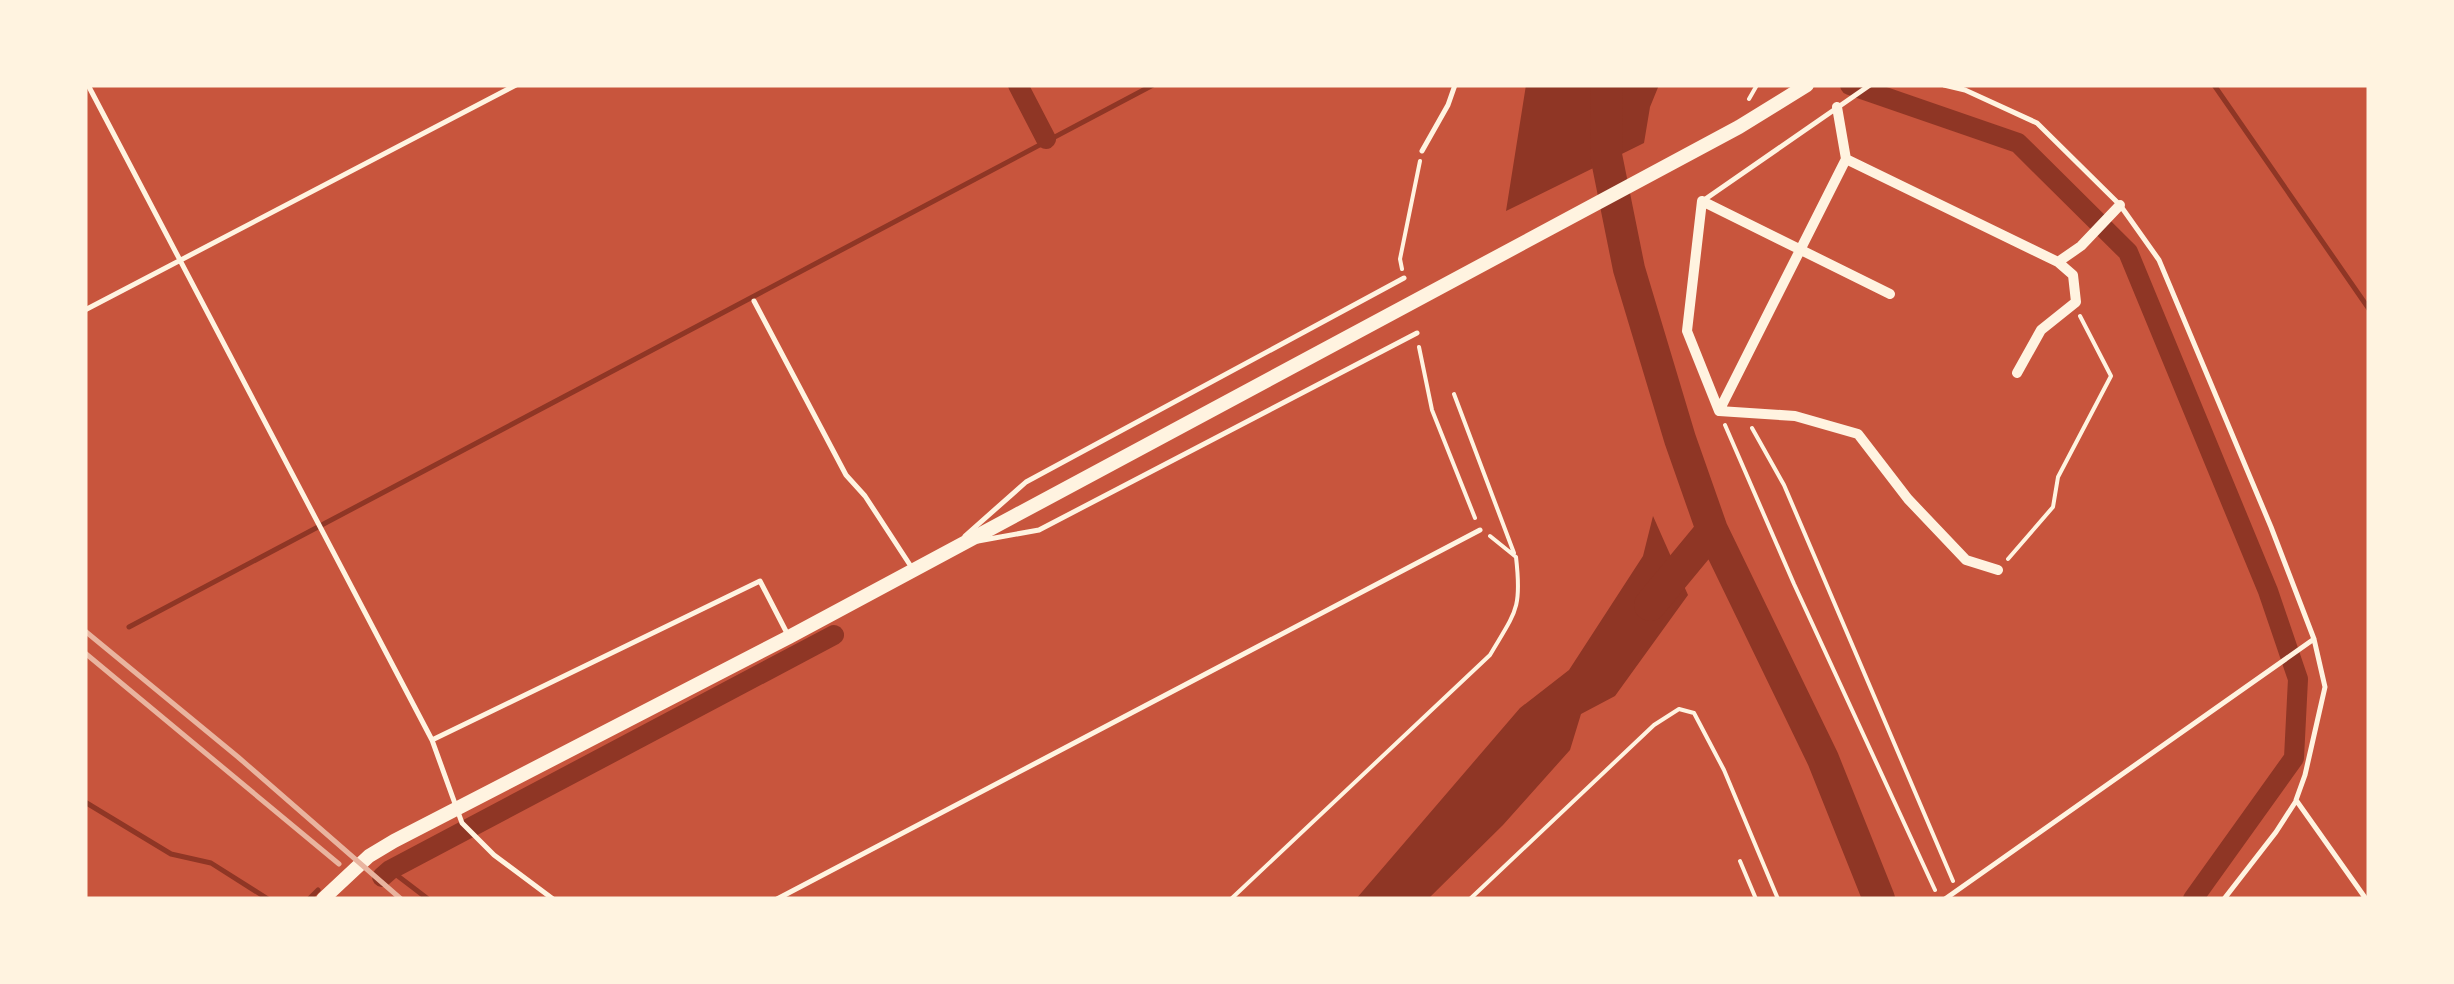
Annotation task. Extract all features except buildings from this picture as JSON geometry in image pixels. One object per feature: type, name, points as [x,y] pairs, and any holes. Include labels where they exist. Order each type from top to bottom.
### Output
[{"type":"street","points":[[323,899],[369,856],[789,637],[1723,136],[1807,85]]},
{"type":"street","points":[[1720,411],[1846,159],[1837,107]]},
{"type":"street","points":[[1846,159],[2058,262],[2073,275],[2076,302],[2040,330],[2017,374]]},
{"type":"street","points":[[1720,411],[1687,331],[1702,201],[1890,294]]},
{"type":"street","points":[[2058,262],[2081,246],[2120,205]]},
{"type":"street","points":[[1720,411],[1795,416],[1858,434],[1908,499],[1966,560],[1998,570]]},
{"type":"lane","points":[[88,85],[432,740],[462,823],[494,855],[553,899]]},
{"type":"lane","points":[[85,310],[516,85]]},
{"type":"lane","points":[[1422,151],[1455,85]]},
{"type":"lane","points":[[1702,201],[1870,85]]},
{"type":"lane","points":[[1944,85],[1966,90],[2037,123],[2120,205],[2158,260],[2314,639],[2325,687],[2305,776],[2296,800],[2276,832],[2224,899]]},
{"type":"lane","points":[[956,545],[1026,482],[1404,278]]},
{"type":"lane","points":[[754,301],[846,475],[865,496],[912,568]]},
{"type":"lane","points":[[956,545],[1039,530],[1417,333]]},
{"type":"lane","points":[[777,899],[1480,530]]},
{"type":"lane","points":[[432,740],[760,581],[789,637]]},
{"type":"lane","points":[[1942,899],[2314,639]]},
{"type":"lane","points":[[2296,800],[2366,899]]},
{"type":"path","points":[[1749,99],[1757,85]]},
{"type":"path","points":[[1404,278],[1400,259],[1422,151]]},
{"type":"path","points":[[1998,570],[2053,506],[2058,477],[2111,376],[2078,314],[2076,302]]},
{"type":"path","points":[[1417,333],[1432,410],[1480,530],[1516,557]]},
{"type":"path","points":[[1230,899],[1490,655],[1515,612],[1520,596],[1516,557],[1454,394]]},
{"type":"path","points":[[1720,411],[1794,584],[1942,899]]},
{"type":"path","points":[[1747,415],[1784,485],[1957,890]]},
{"type":"path","points":[[1470,899],[1654,725],[1678,709],[1694,713],[1724,770],[1778,899]]},
{"type":"path","points":[[1740,861],[1756,899]]},
{"type":"shaded area","points":[[1526,85],[1659,85],[1650,107],[1644,143],[1506,211]]},
{"type":"shaded area","points":[[1653,516],[1688,595],[1615,696],[1581,714],[1570,750],[1503,825],[1428,899],[1356,899],[1520,708],[1569,670],[1643,556]]},
{"type":"waterway","points":[[1018,85],[1046,139]]},
{"type":"waterway","points":[[129,627],[1153,85]]},
{"type":"waterway","points":[[1607,85],[1606,155],[1629,269],[1680,439],[1712,530],[1823,759],[1879,899]]},
{"type":"waterway","points":[[1850,85],[2018,143],[2128,252],[2268,591],[2298,679],[2294,758],[2193,899]]},
{"type":"waterway","points":[[2214,85],[2369,309]]},
{"type":"waterway","points":[[1650,605],[1712,530]]},
{"type":"waterway","points":[[382,877],[834,635]]},
{"type":"waterway","points":[[85,802],[171,854],[211,863],[268,899]]},
{"type":"waterway","points":[[390,870],[428,899]]},
{"type":"waterway","points":[[309,899],[318,890]]},
{"type":"railway","points":[[85,631],[401,899]]},
{"type":"railway","points":[[85,653],[339,864]]}]
